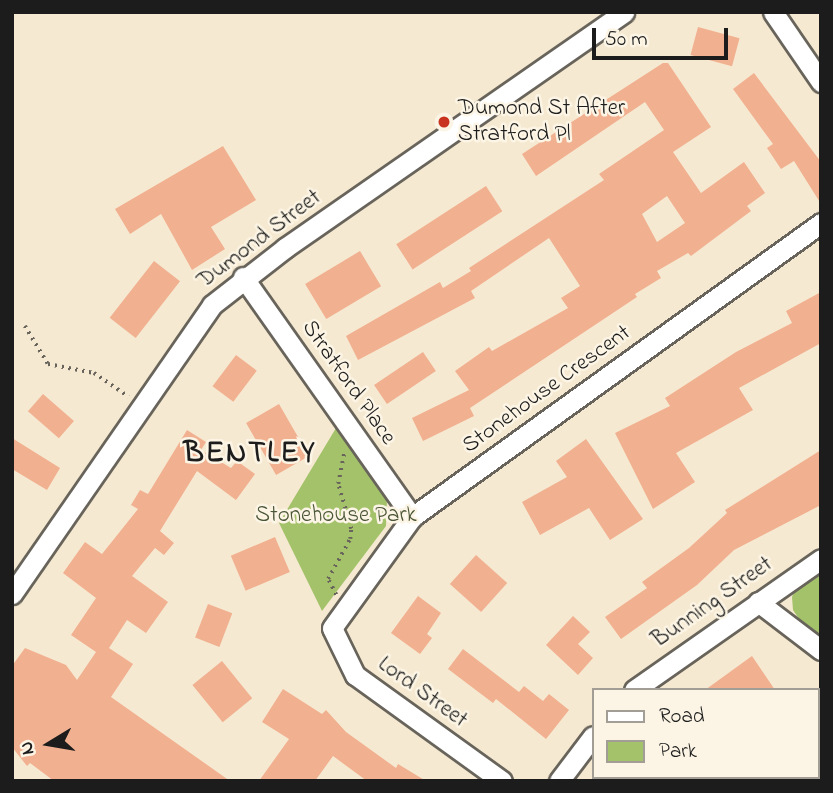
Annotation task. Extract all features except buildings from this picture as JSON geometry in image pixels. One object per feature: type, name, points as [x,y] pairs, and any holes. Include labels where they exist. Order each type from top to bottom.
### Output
[{"type":"street","name":"Dumond Street","points":[[12,594],[187,335],[243,277],[625,12]]},
{"type":"street","points":[[773,12],[821,82]]},
{"type":"street","name":"Stonehouse Crescent","points":[[332,628],[412,517],[821,223]]},
{"type":"street","name":"Stratford Place","points":[[243,277],[412,517]]},
{"type":"street","name":"Bunning Street","points":[[637,688],[821,559]]},
{"type":"street","points":[[758,602],[821,650]]},
{"type":"street","name":"Lord Street","points":[[332,628],[355,675],[502,781]]},
{"type":"street","points":[[559,781],[592,737]]},
{"type":"path","points":[[25,326],[48,363],[94,373],[140,405]]},
{"type":"path","points":[[348,606],[328,579],[349,540],[349,519],[338,484],[349,445]]},
{"type":"green space","name":"Stonehouse Park","points":[[336,428],[387,499],[386,526],[322,611],[279,523]]},
{"type":"green space","points":[[821,569],[821,636],[801,622],[793,610],[792,597],[796,587]]},
{"type":"place","name":"Dumond St After Stratford Pl","points":[[444,122]]},
{"type":"district","name":"BENTLEY","points":[[250,454]]}]
